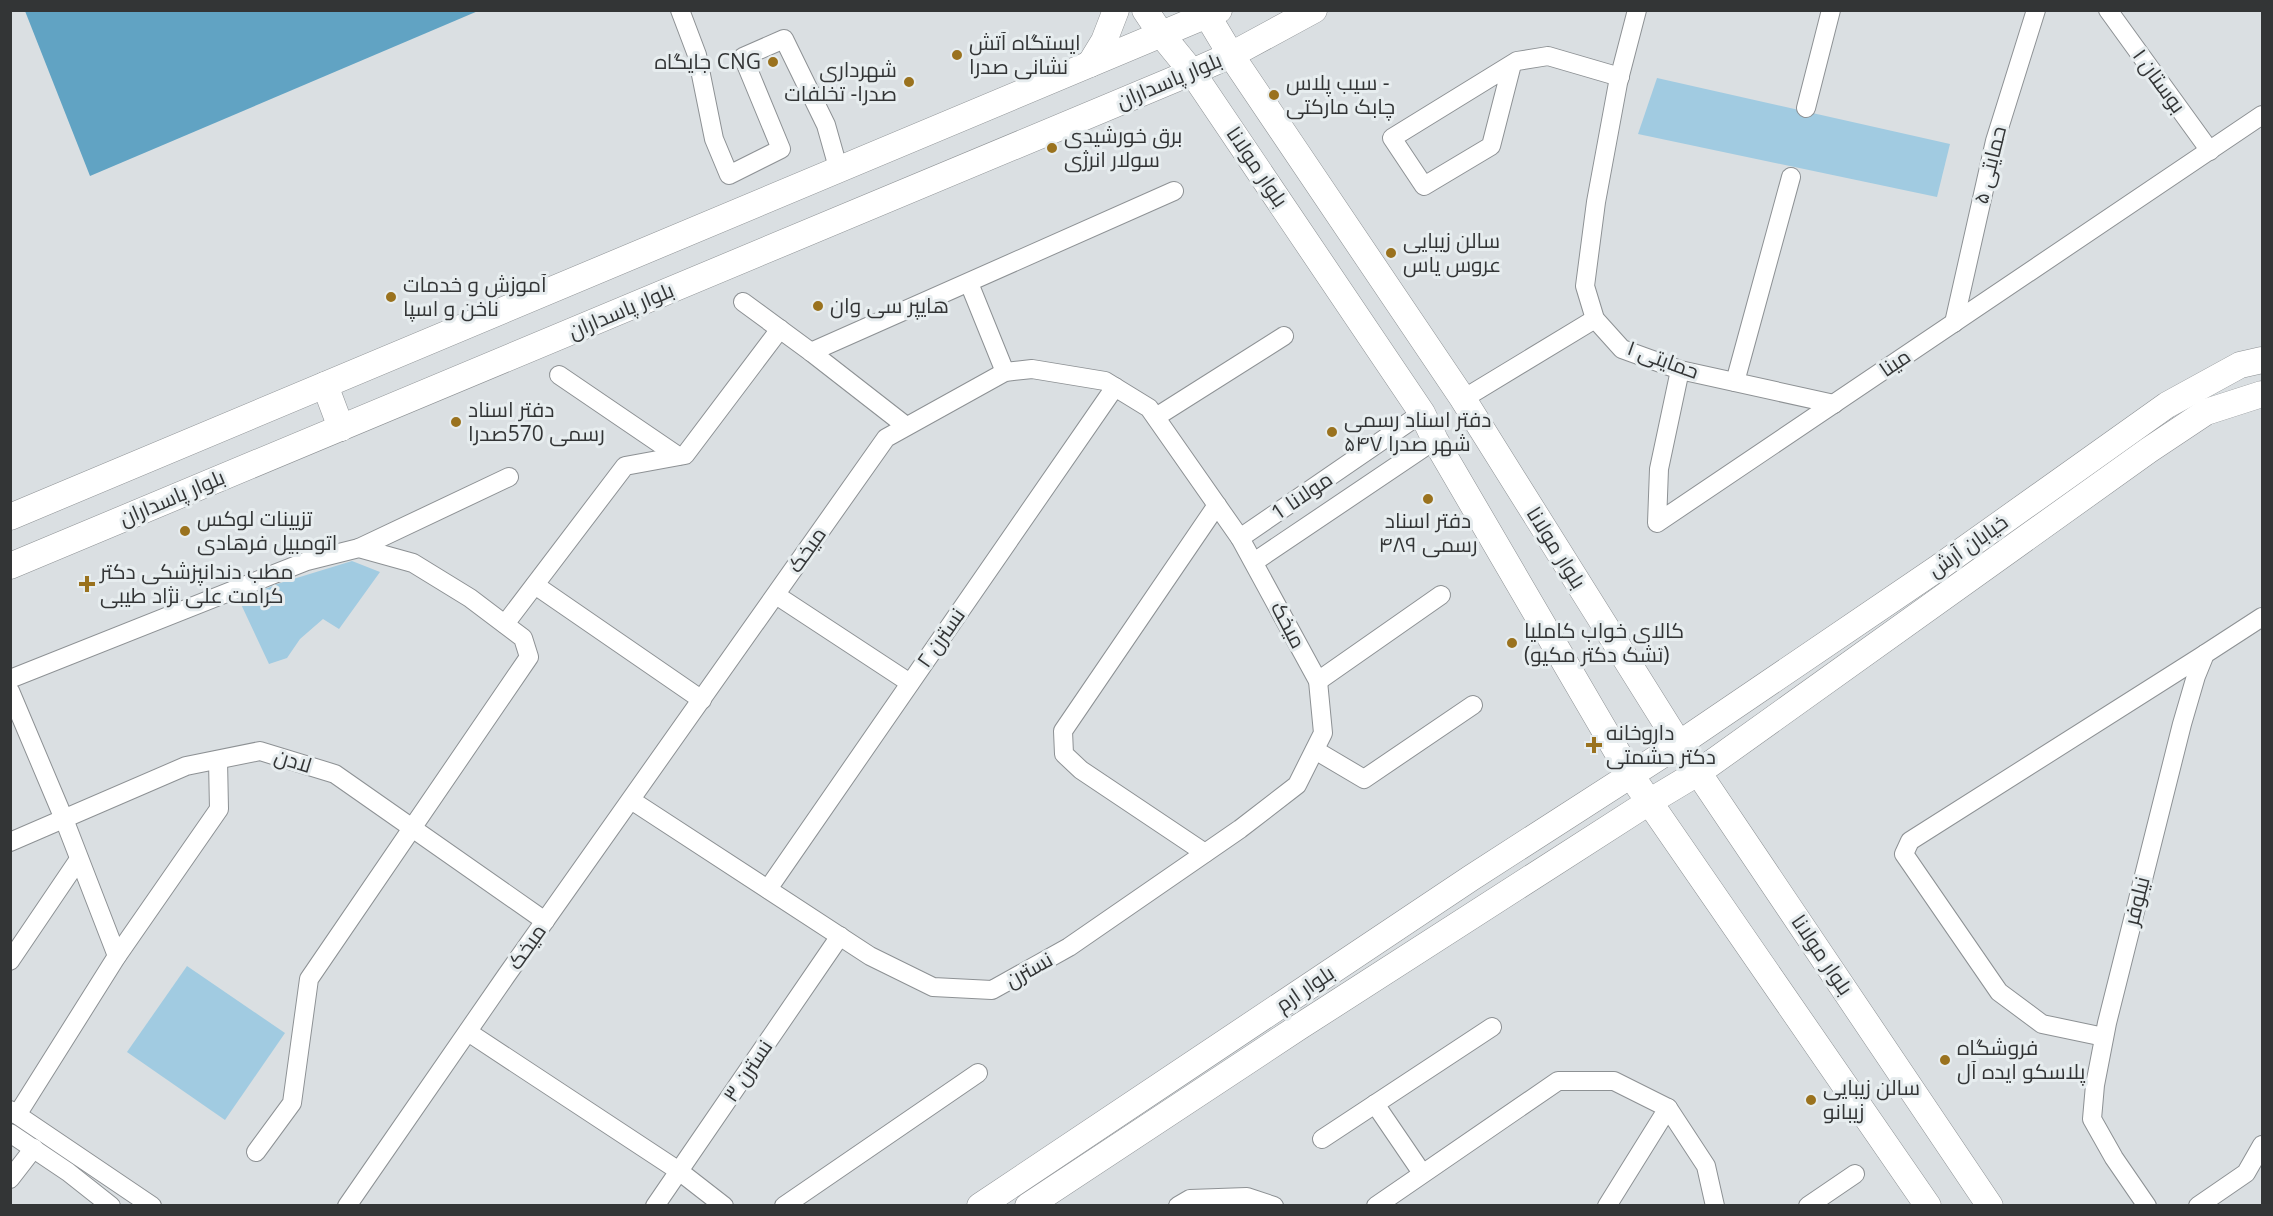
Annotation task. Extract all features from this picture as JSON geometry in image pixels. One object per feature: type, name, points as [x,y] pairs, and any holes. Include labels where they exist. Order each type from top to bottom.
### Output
[{"type":"main road","points":[[1090,64],[1104,41],[1116,10]]},
{"type":"main road","name":"بلوار مولانا","points":[[1145,10],[1192,72],[1422,413],[1630,774],[1928,1206]]},
{"type":"main road","name":"بلوار پاسداران","points":[[10,566],[1192,72],[1231,55],[1314,10]]},
{"type":"main road","points":[[10,517],[839,171],[1210,12]]},
{"type":"main road","name":"بلوار مولانا","points":[[1210,12],[1231,55],[1463,399],[1678,744],[1990,1206]]},
{"type":"main road","name":"خیابان آرش","points":[[1630,774],[1938,568],[2167,405],[2240,364],[2262,360]]},
{"type":"main road","points":[[325,386],[341,428]]},
{"type":"main road","name":"خیابان آرش","points":[[1649,802],[1699,772],[2148,450],[2206,412],[2262,394]]},
{"type":"main road","points":[[1938,568],[1953,592]]},
{"type":"main road","name":"بلوار ارم","points":[[980,1206],[1630,774]]},
{"type":"main road","name":"بلوار ارم","points":[[1028,1206],[1318,1015],[1649,802]]},
{"type":"street","points":[[680,10],[697,55],[714,139],[729,175],[781,149],[743,57],[784,39],[826,125],[839,171]]},
{"type":"street","name":"حمایتی ۱","points":[[1636,10],[1619,80],[1596,202],[1585,286],[1595,319],[1622,349],[1680,370],[1834,404]]},
{"type":"street","points":[[1806,108],[1831,10]]},
{"type":"street","name":"حمایتی ۵","points":[[1954,323],[1995,141],[2036,10]]},
{"type":"street","name":"بوستان ۱","points":[[2108,10],[2210,151]]},
{"type":"street","points":[[1512,64],[1491,146],[1424,186],[1392,138],[1512,64],[1517,61],[1548,56],[1619,80]]},
{"type":"street","name":"مینا","points":[[1680,370],[1659,469],[1656,523],[2262,115]]},
{"type":"street","points":[[1735,382],[1791,177]]},
{"type":"street","points":[[811,352],[1173,191]]},
{"type":"street","points":[[969,283],[1005,372]]},
{"type":"street","points":[[743,302],[906,426]]},
{"type":"street","points":[[1463,399],[1595,319]]},
{"type":"street","points":[[505,624],[626,466],[686,455],[780,329]]},
{"type":"street","points":[[1156,417],[1284,336]]},
{"type":"street","name":"میخک","points":[[348,1206],[545,921],[886,438],[1005,372],[1032,369],[1105,381],[1149,408],[1240,538],[1318,681],[1323,733]]},
{"type":"street","points":[[559,375],[678,456]]},
{"type":"street","name":"نسترن ۲","points":[[768,889],[1115,387]]},
{"type":"street","name":"مولانا 1","points":[[1240,538],[1422,413]]},
{"type":"street","name":"مولانا 1","points":[[1254,562],[1436,440]]},
{"type":"street","points":[[10,679],[307,561],[359,548],[509,477]]},
{"type":"street","points":[[1205,853],[1082,770],[1064,754],[1063,731],[1217,504]]},
{"type":"street","points":[[256,1152],[292,1103],[309,979],[529,657],[523,638],[470,598],[413,563],[359,548]]},
{"type":"street","points":[[535,585],[702,699]]},
{"type":"street","points":[[776,594],[910,683]]},
{"type":"street","points":[[1318,681],[1441,596]]},
{"type":"street","points":[[2104,1037],[2042,1024],[1999,992],[1904,854],[1910,842],[2262,616]]},
{"type":"street","name":"نیلوفر","points":[[2147,1206],[2114,1158],[2092,1119],[2095,1085],[2104,1037],[2182,724],[2205,654]]},
{"type":"street","points":[[10,691],[64,819],[117,956]]},
{"type":"street","points":[[1315,750],[1364,779],[1473,705]]},
{"type":"street","name":"نسترن","points":[[631,800],[870,956],[933,987],[992,990],[1069,947],[1205,853],[1297,785],[1323,733]]},
{"type":"street","name":"لادن","points":[[10,842],[186,766],[260,751],[335,774],[545,921]]},
{"type":"street","points":[[145,1204],[14,1112],[117,956],[219,809],[218,760]]},
{"type":"street","points":[[10,961],[79,859]]},
{"type":"street","name":"نسترن ۳","points":[[655,1206],[840,936]]},
{"type":"street","points":[[1322,1139],[1492,1027]]},
{"type":"street","points":[[468,1032],[679,1172],[724,1206]]},
{"type":"street","points":[[784,1206],[978,1073]]},
{"type":"street","points":[[1376,1206],[1558,1081],[1614,1081],[1668,1108],[1706,1166],[1715,1206]]},
{"type":"street","points":[[1375,1104],[1422,1173]]},
{"type":"street","points":[[1608,1206],[1668,1108]]},
{"type":"street","points":[[10,1133],[68,1172],[111,1206]]},
{"type":"street","points":[[2198,1206],[2246,1173],[2262,1145]]},
{"type":"street","points":[[10,1179],[34,1148]]},
{"type":"street","points":[[1808,1206],[1855,1174]]},
{"type":"street","points":[[1178,1206],[1190,1200],[1248,1197],[1274,1206]]},
{"type":"shaded area","points":[[25,11],[478,11],[90,176]]},
{"type":"shaded area","points":[[1657,78],[1950,144],[1937,197],[1638,134]]},
{"type":"shaded area","points":[[352,561],[380,572],[339,629],[323,619],[300,639],[287,658],[269,664],[239,600],[277,584]]},
{"type":"shaded area","points":[[187,966],[285,1033],[225,1120],[127,1052]]},
{"type":"place","name":"ایستگاه آتش نشانی صدرا","points":[[957,55]]},
{"type":"place","name":"جایگاه CNG","points":[[773,62]]},
{"type":"place","name":"شهرداری صدرا- تخلفات","points":[[909,82]]},
{"type":"place","name":"سیب پلاس - چابک مارکتی","points":[[1274,95]]},
{"type":"place","name":"برق خورشیدی سولار انرژی","points":[[1052,148]]},
{"type":"place","name":"سالن زیبایی عروس یاس","points":[[1391,253]]},
{"type":"place","name":"آموزش و خدمات ناخن و اسپا","points":[[391,297]]},
{"type":"place","name":"هایپر سی وان","points":[[818,306]]},
{"type":"place","name":"دفتر اسناد رسمی 570صدرا","points":[[456,422]]},
{"type":"place","name":"دفتر اسناد رسمی ۵۴۷ شهر صدرا","points":[[1332,432]]},
{"type":"place","name":"دفتر اسناد رسمی ۴۸۹","points":[[1428,499]]},
{"type":"place","name":"تزیینات لوکس اتومبیل فرهادی","points":[[185,531]]},
{"type":"place","name":"مطب دندانپزشکی دکتر کرامت علی نژاد طیبی","points":[[87,584]]},
{"type":"place","name":"کالای خواب کاملیا (تشک دکتر مکیو)","points":[[1512,643]]},
{"type":"place","name":"داروخانه دکتر حشمتی","points":[[1594,745]]},
{"type":"place","name":"فروشگاه پلاسکو ایده آل","points":[[1945,1060]]},
{"type":"place","name":"سالن‌ زیبایی زیبانو","points":[[1811,1100]]}]
